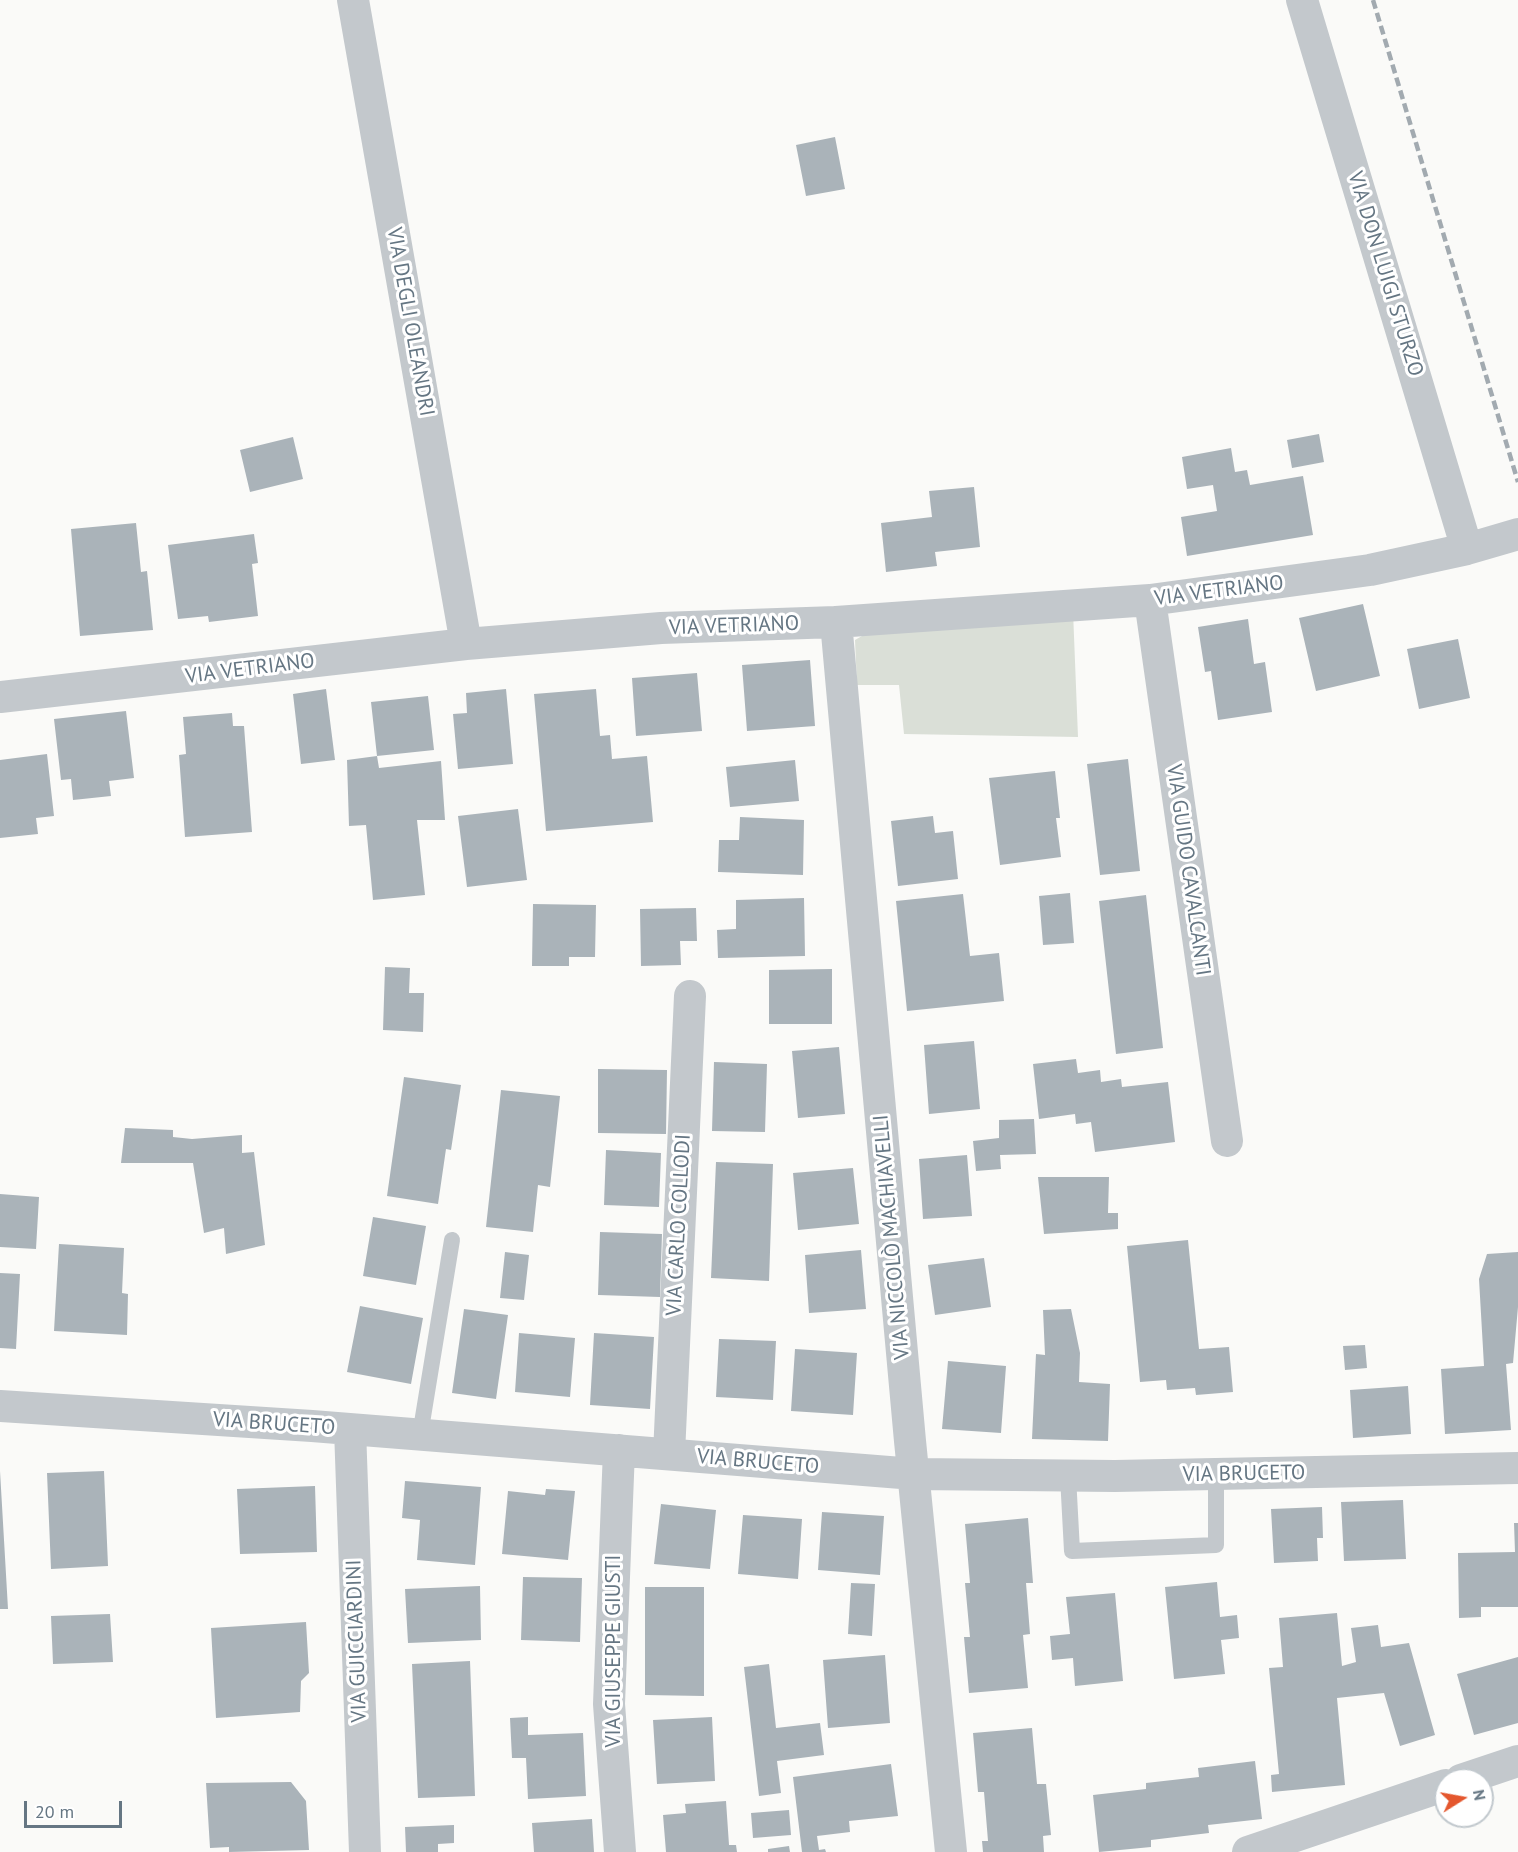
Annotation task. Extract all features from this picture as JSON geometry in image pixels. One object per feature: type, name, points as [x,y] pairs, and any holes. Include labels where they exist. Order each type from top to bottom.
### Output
[{"type":"street","name":"VIA DEGLI OLEANDRI","points":[[353,0],[466,644]]},
{"type":"street","name":"VIA DON LUIGI STURZO","points":[[1302,0],[1467,549]]},
{"type":"street","name":"VIA VETRIANO","points":[[0,697],[466,644],[661,628],[836,622],[1150,600],[1370,570],[1467,549],[1518,534]]},
{"type":"street","name":"VIA GUIDO CAVALCANTI","points":[[1150,600],[1227,1141]]},
{"type":"street","name":"VIA NICCOLÒ MACHIAVELLI","points":[[836,622],[951,1852]]},
{"type":"street","name":"VIA CARLO COLLODI","points":[[669,1454],[690,996]]},
{"type":"street","name":"VIA BRUCETO","points":[[0,1406],[420,1435],[914,1474],[1068,1476],[1518,1468]]},
{"type":"street","name":"VIA GUICCIARDINI","points":[[350,1430],[365,1852]]},
{"type":"street","name":"VIA GIUSEPPE GIUSTI","points":[[619,1450],[609,1704],[620,1852]]},
{"type":"street","points":[[1494,1769],[1518,1761]]},
{"type":"street","points":[[1248,1852],[1434,1789]]},
{"type":"lane","points":[[420,1435],[452,1240]]},
{"type":"lane","points":[[1068,1476],[1072,1551],[1216,1545],[1216,1474]]},
{"type":"shaded area","points":[[1073,611],[1078,737],[904,734],[899,685],[857,685],[855,640],[876,628]]},
{"type":"building","points":[[835,137],[845,189],[806,196],[796,145]]},
{"type":"building","points":[[1319,434],[1324,462],[1292,468],[1287,440]]},
{"type":"building","points":[[293,437],[303,479],[250,492],[240,450]]},
{"type":"building","points":[[1231,448],[1235,472],[1247,470],[1250,485],[1303,476],[1313,535],[1187,556],[1181,517],[1217,511],[1213,485],[1187,489],[1182,457]]},
{"type":"building","points":[[974,487],[980,547],[935,552],[937,566],[886,572],[881,523],[932,517],[929,491]]},
{"type":"building","points":[[136,523],[141,572],[147,571],[153,630],[80,636],[71,529]]},
{"type":"building","points":[[254,534],[258,563],[252,564],[258,616],[209,622],[208,616],[178,619],[168,545]]},
{"type":"building","points":[[1363,604],[1380,676],[1316,691],[1299,618]]},
{"type":"building","points":[[1248,619],[1254,664],[1265,662],[1272,712],[1218,720],[1211,671],[1205,672],[1198,627]]},
{"type":"building","points":[[1458,639],[1470,698],[1419,709],[1407,649]]},
{"type":"building","points":[[810,660],[815,726],[747,731],[742,665]]},
{"type":"building","points":[[697,673],[702,731],[636,736],[632,678]]},
{"type":"building","points":[[326,689],[335,760],[301,764],[293,694]]},
{"type":"building","points":[[506,689],[513,764],[458,769],[453,714],[467,713],[466,693]]},
{"type":"building","points":[[596,689],[600,736],[610,735],[612,759],[647,756],[653,822],[546,831],[534,694]]},
{"type":"building","points":[[428,696],[434,750],[377,756],[371,702]]},
{"type":"building","points":[[126,711],[134,778],[109,781],[111,796],[73,800],[71,779],[61,780],[54,719]]},
{"type":"building","points":[[232,713],[233,726],[244,726],[252,832],[185,837],[179,755],[186,754],[183,717]]},
{"type":"building","points":[[47,754],[54,816],[36,818],[38,834],[0,838],[0,760]]},
{"type":"building","points":[[377,756],[379,768],[441,761],[445,820],[417,820],[425,895],[373,900],[366,825],[349,826],[347,760]]},
{"type":"building","points":[[1128,759],[1140,871],[1100,875],[1087,764]]},
{"type":"building","points":[[795,760],[799,801],[730,807],[726,767]]},
{"type":"building","points":[[1055,771],[1060,818],[1056,818],[1061,857],[1000,865],[989,778]]},
{"type":"building","points":[[518,809],[527,880],[467,887],[458,816]]},
{"type":"building","points":[[933,816],[935,833],[953,831],[958,879],[898,886],[891,821]]},
{"type":"building","points":[[740,817],[804,820],[803,875],[718,872],[719,840],[739,840]]},
{"type":"building","points":[[1070,893],[1074,943],[1043,945],[1039,896]]},
{"type":"building","points":[[963,894],[970,956],[999,953],[1004,1001],[907,1011],[896,901]]},
{"type":"building","points":[[1146,895],[1163,1048],[1116,1054],[1099,901]]},
{"type":"building","points":[[804,898],[805,956],[718,958],[717,930],[736,929],[736,900]]},
{"type":"building","points":[[533,904],[596,905],[595,957],[569,957],[569,966],[532,966]]},
{"type":"building","points":[[696,908],[697,941],[680,941],[681,965],[641,966],[640,909]]},
{"type":"building","points":[[385,967],[410,968],[409,993],[424,993],[423,1032],[383,1030]]},
{"type":"building","points":[[832,969],[832,1024],[769,1024],[769,970]]},
{"type":"building","points":[[974,1041],[980,1109],[929,1114],[924,1045]]},
{"type":"building","points":[[839,1047],[845,1114],[798,1118],[792,1051]]},
{"type":"building","points":[[1076,1059],[1078,1073],[1100,1070],[1101,1082],[1121,1079],[1122,1087],[1168,1082],[1175,1142],[1095,1152],[1091,1122],[1076,1124],[1075,1114],[1039,1119],[1033,1064]]},
{"type":"building","points":[[714,1062],[767,1064],[765,1132],[712,1131]]},
{"type":"building","points":[[598,1069],[667,1070],[666,1134],[598,1133]]},
{"type":"building","points":[[404,1077],[461,1085],[451,1150],[446,1149],[438,1204],[387,1196]]},
{"type":"building","points":[[501,1090],[560,1096],[550,1187],[538,1185],[533,1232],[486,1227]]},
{"type":"building","points":[[1034,1119],[1036,1154],[1000,1155],[1001,1169],[976,1171],[973,1141],[999,1138],[999,1120]]},
{"type":"building","points":[[125,1128],[173,1130],[173,1137],[192,1139],[242,1135],[242,1153],[254,1152],[265,1245],[226,1254],[224,1228],[204,1233],[193,1163],[121,1163]]},
{"type":"building","points":[[606,1150],[661,1153],[659,1207],[604,1205]]},
{"type":"building","points":[[967,1155],[972,1216],[923,1219],[919,1159]]},
{"type":"building","points":[[716,1162],[773,1164],[769,1281],[711,1278]]},
{"type":"building","points":[[853,1168],[859,1224],[798,1230],[793,1173]]},
{"type":"building","points":[[1038,1177],[1109,1177],[1108,1213],[1118,1213],[1118,1229],[1044,1234]]},
{"type":"building","points":[[0,1194],[39,1197],[36,1249],[0,1247]]},
{"type":"building","points":[[373,1217],[426,1226],[416,1285],[363,1276]]},
{"type":"building","points":[[600,1232],[662,1234],[660,1297],[598,1295]]},
{"type":"building","points":[[1188,1240],[1199,1349],[1229,1347],[1233,1392],[1196,1395],[1195,1388],[1167,1390],[1166,1380],[1140,1382],[1127,1246]]},
{"type":"building","points":[[59,1244],[124,1248],[122,1293],[128,1294],[127,1335],[54,1331]]},
{"type":"building","points":[[861,1250],[866,1309],[809,1313],[805,1255]]},
{"type":"building","points":[[505,1252],[529,1255],[524,1300],[500,1298]]},
{"type":"building","points":[[1518,1252],[1518,1307],[1513,1363],[1506,1364],[1511,1430],[1445,1434],[1441,1369],[1484,1366],[1479,1279],[1487,1254]]},
{"type":"building","points":[[984,1258],[991,1307],[935,1315],[928,1265]]},
{"type":"building","points":[[0,1273],[20,1274],[16,1349],[0,1348]]},
{"type":"building","points":[[360,1306],[423,1318],[411,1384],[347,1372]]},
{"type":"building","points":[[464,1309],[508,1315],[496,1399],[452,1393]]},
{"type":"building","points":[[1071,1309],[1080,1353],[1079,1382],[1110,1384],[1108,1441],[1032,1439],[1036,1354],[1045,1355],[1043,1310]]},
{"type":"building","points":[[519,1333],[575,1338],[570,1397],[515,1392]]},
{"type":"building","points":[[594,1333],[654,1337],[650,1409],[590,1405]]},
{"type":"building","points":[[719,1339],[776,1341],[773,1400],[716,1397]]},
{"type":"building","points":[[1365,1345],[1367,1368],[1345,1370],[1343,1346]]},
{"type":"building","points":[[795,1349],[857,1353],[853,1415],[791,1411]]},
{"type":"building","points":[[948,1361],[1006,1366],[1001,1433],[942,1429]]},
{"type":"building","points":[[1408,1386],[1411,1434],[1353,1438],[1350,1390]]},
{"type":"building","points":[[0,1471],[8,1609],[0,1609]]},
{"type":"building","points":[[104,1471],[108,1566],[51,1569],[47,1473]]},
{"type":"building","points":[[405,1481],[481,1487],[475,1565],[417,1560],[420,1520],[402,1518]]},
{"type":"building","points":[[315,1486],[317,1552],[240,1554],[237,1489]]},
{"type":"building","points":[[546,1489],[575,1491],[568,1560],[502,1554],[508,1491],[545,1495]]},
{"type":"building","points":[[1403,1500],[1406,1559],[1344,1561],[1341,1502]]},
{"type":"building","points":[[661,1504],[716,1510],[710,1569],[654,1564]]},
{"type":"building","points":[[1322,1507],[1323,1538],[1317,1538],[1318,1561],[1274,1563],[1271,1509]]},
{"type":"building","points":[[822,1512],[884,1516],[880,1575],[818,1570]]},
{"type":"building","points":[[743,1515],[802,1519],[798,1579],[738,1574]]},
{"type":"building","points":[[1028,1518],[1033,1583],[1026,1583],[1030,1634],[1023,1635],[1028,1688],[969,1693],[964,1637],[970,1637],[965,1583],[970,1583],[965,1524]]},
{"type":"building","points":[[1514,1523],[1518,1523],[1518,1607],[1481,1607],[1481,1617],[1459,1618],[1458,1553],[1515,1552]]},
{"type":"building","points":[[523,1577],[582,1578],[580,1642],[521,1640]]},
{"type":"building","points":[[1217,1582],[1220,1617],[1237,1615],[1239,1638],[1221,1640],[1225,1674],[1174,1679],[1165,1587]]},
{"type":"building","points":[[851,1583],[875,1584],[872,1636],[848,1634]]},
{"type":"building","points":[[480,1586],[481,1640],[408,1643],[405,1589]]},
{"type":"building","points":[[645,1587],[704,1587],[704,1696],[645,1695]]},
{"type":"building","points":[[1115,1593],[1123,1681],[1075,1686],[1073,1658],[1052,1660],[1050,1636],[1070,1634],[1066,1597]]},
{"type":"building","points":[[1337,1613],[1342,1666],[1356,1662],[1351,1628],[1378,1625],[1381,1647],[1409,1643],[1435,1735],[1400,1746],[1384,1693],[1337,1698],[1345,1785],[1272,1792],[1271,1775],[1279,1774],[1269,1668],[1283,1667],[1279,1618]]},
{"type":"building","points":[[110,1614],[113,1662],[53,1664],[51,1616]]},
{"type":"building","points":[[306,1622],[309,1673],[301,1681],[300,1712],[216,1718],[211,1628]]},
{"type":"building","points":[[885,1655],[890,1723],[828,1728],[823,1660]]},
{"type":"building","points":[[1518,1657],[1518,1723],[1474,1735],[1457,1674]]},
{"type":"building","points":[[470,1661],[475,1796],[418,1798],[412,1664]]},
{"type":"building","points":[[769,1664],[776,1728],[820,1723],[824,1755],[777,1761],[781,1793],[759,1796],[744,1667]]},
{"type":"building","points":[[528,1717],[528,1735],[583,1733],[586,1796],[528,1799],[526,1758],[512,1758],[510,1718]]},
{"type":"building","points":[[712,1717],[715,1781],[657,1784],[653,1720]]},
{"type":"building","points":[[1032,1728],[1037,1784],[1046,1784],[1051,1835],[1043,1836],[1044,1852],[983,1852],[982,1841],[988,1841],[984,1792],[978,1792],[973,1733]]},
{"type":"building","points":[[1255,1761],[1262,1819],[1208,1825],[1209,1833],[1151,1840],[1151,1847],[1099,1852],[1093,1795],[1146,1789],[1146,1783],[1199,1777],[1198,1768]]},
{"type":"building","points":[[891,1764],[898,1816],[849,1821],[850,1832],[817,1836],[819,1850],[825,1849],[826,1852],[802,1852],[793,1777]]},
{"type":"building","points":[[291,1782],[306,1801],[309,1850],[229,1852],[229,1847],[210,1848],[206,1783]]},
{"type":"building","points":[[726,1801],[729,1845],[736,1845],[737,1852],[666,1852],[663,1815],[686,1813],[685,1804]]},
{"type":"building","points":[[789,1810],[791,1835],[753,1838],[751,1813]]},
{"type":"building","points":[[592,1819],[594,1852],[534,1852],[532,1823]]},
{"type":"building","points":[[454,1825],[454,1843],[438,1844],[438,1852],[406,1852],[405,1827]]},
{"type":"building","points":[[789,1846],[790,1852],[768,1852],[768,1849]]},
{"type":"railway","points":[[1373,0],[1518,482]]}]
